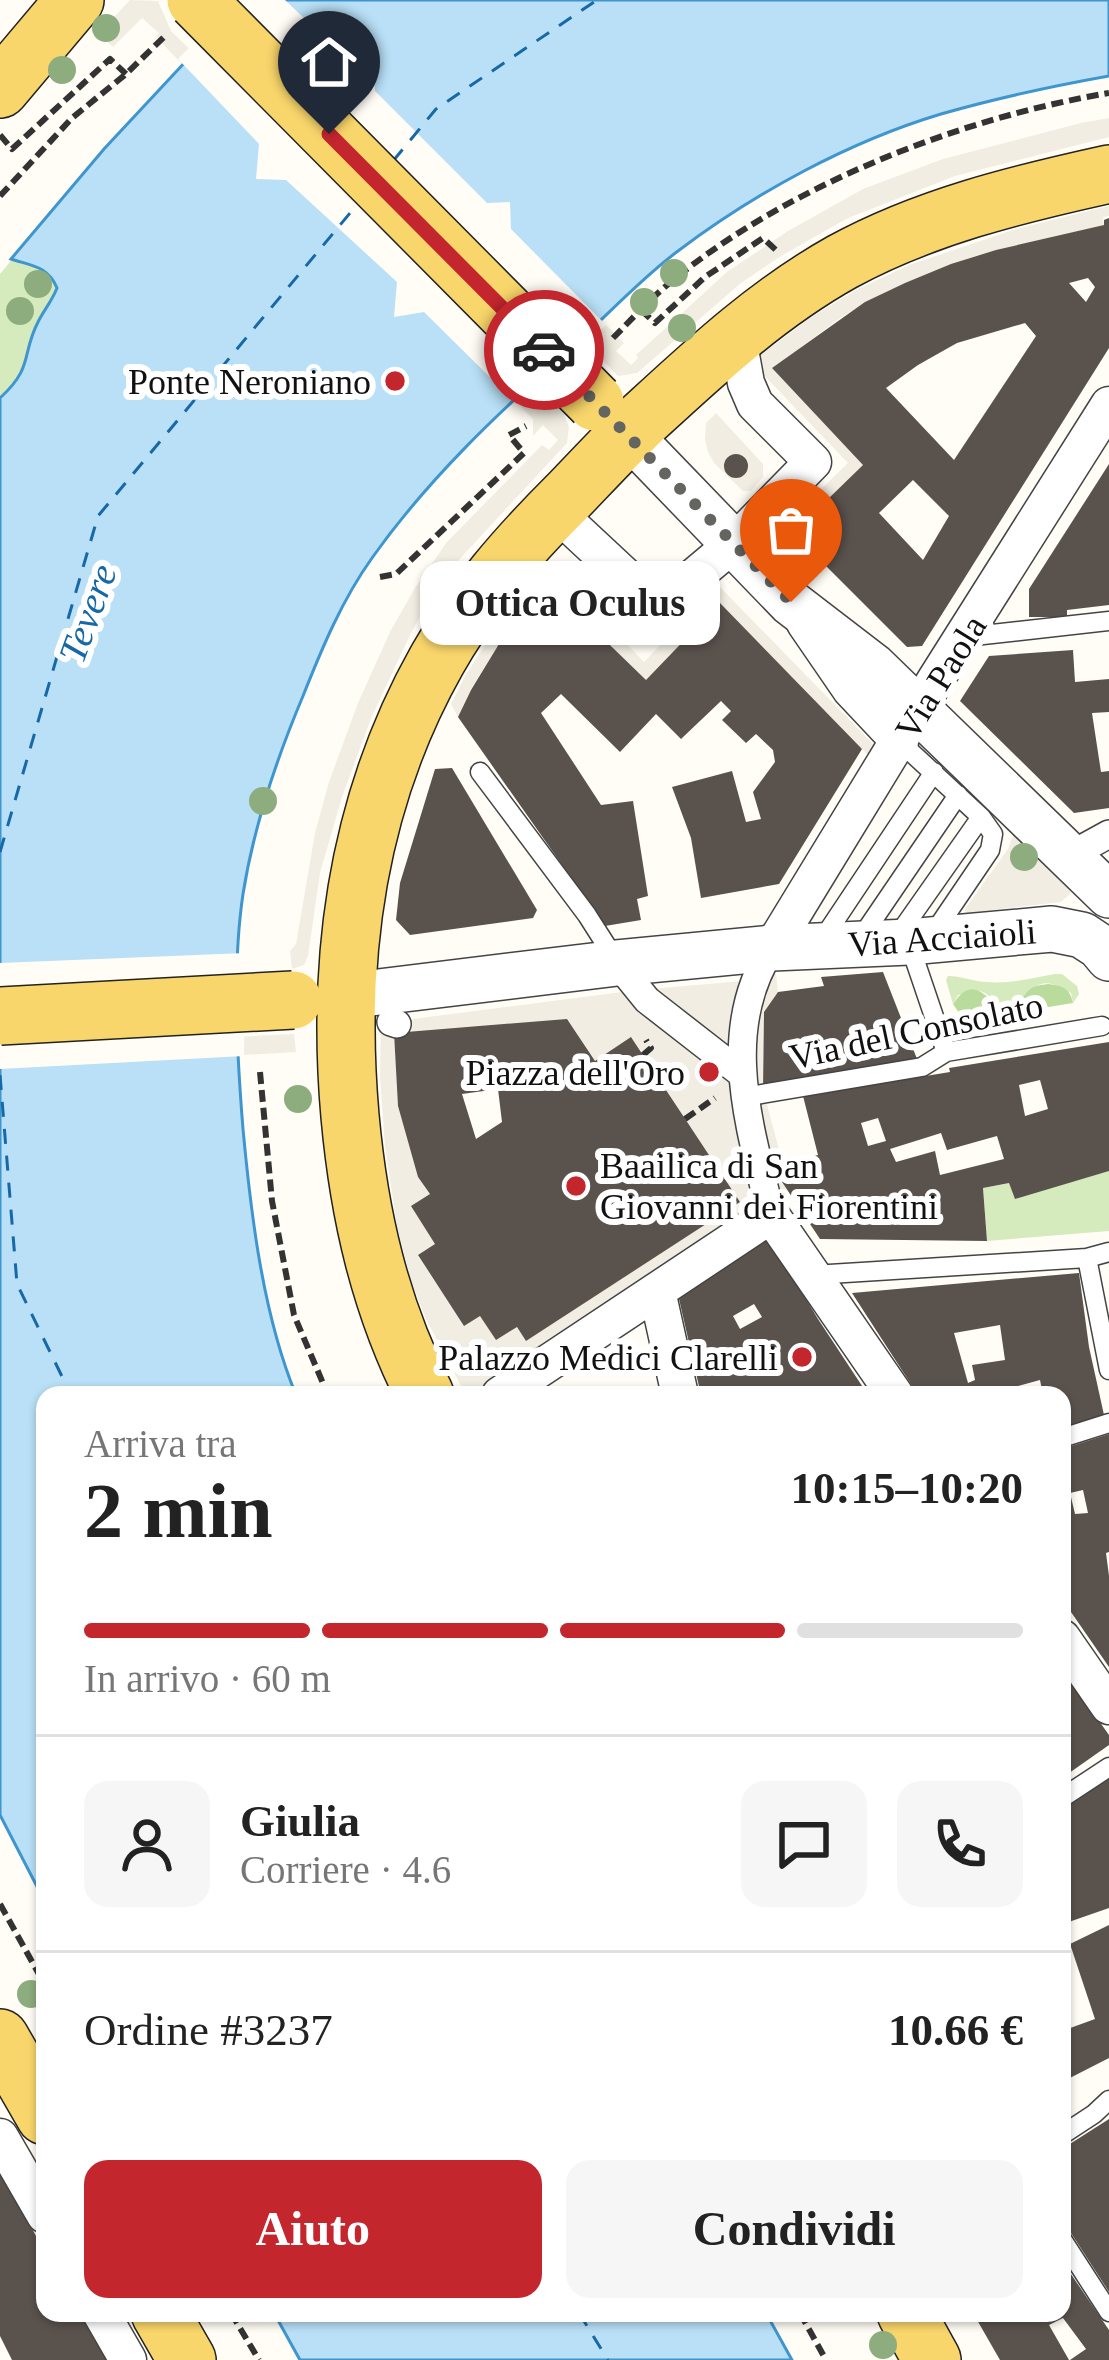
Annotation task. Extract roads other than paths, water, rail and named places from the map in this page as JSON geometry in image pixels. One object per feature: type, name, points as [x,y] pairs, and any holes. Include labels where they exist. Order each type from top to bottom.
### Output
[{"type":"main road","points":[[0,89],[76,0]]},
{"type":"main road","points":[[184,15],[612,418]]},
{"type":"main road","points":[[421,1386],[392,1321],[362,1217],[349,1102],[357,1010],[350,931],[379,794],[398,738],[437,659],[477,597],[554,510],[612,418],[840,263],[897,237],[1008,199],[1109,174]]},
{"type":"main road","points":[[0,1016],[357,1010]]},
{"type":"main road","points":[[0,2038],[36,2100]]},
{"type":"main road","points":[[165,2322],[187,2360]]},
{"type":"main road","points":[[911,2322],[932,2360]]},
{"type":"street","points":[[554,510],[658,607],[733,544],[813,462],[754,404],[737,333]]},
{"type":"street","name":"Via Paola","points":[[772,948],[1109,405]]},
{"type":"street","points":[[612,418],[791,602],[853,649],[909,727],[1069,856],[1109,895]]},
{"type":"street","points":[[1069,856],[1109,833]]},
{"type":"street","name":"Via Acciaioli","points":[[772,948],[1061,929],[1082,935],[1107,955]]},
{"type":"street","points":[[357,1010],[617,963],[772,948]]},
{"type":"street","points":[[772,948],[749,998],[734,1089],[766,1197],[889,1386]]},
{"type":"street","points":[[617,963],[734,1089]]},
{"type":"street","points":[[514,1386],[657,1292],[766,1197]]},
{"type":"street","points":[[657,1292],[678,1386]]},
{"type":"street","points":[[1071,1651],[1109,1706]]},
{"type":"street","points":[[0,2137],[36,2200]]},
{"type":"street","points":[[106,2322],[128,2360]]},
{"type":"lane","points":[[965,637],[1109,621]]},
{"type":"lane","points":[[881,943],[990,850],[993,834],[934,772],[909,727]]},
{"type":"lane","points":[[480,772],[617,963]]},
{"type":"lane","points":[[934,772],[881,943],[946,1052]]},
{"type":"lane","points":[[881,943],[958,796]]},
{"type":"lane","points":[[881,943],[981,817]]},
{"type":"lane","name":"Via del Consolato","points":[[734,1089],[922,1066],[946,1052],[1102,1026]]},
{"type":"lane","points":[[813,1275],[1087,1258],[1109,1252]]},
{"type":"lane","points":[[1087,1258],[1109,1370]]},
{"type":"lane","points":[[1071,1435],[1109,1423]]},
{"type":"lane","points":[[1071,1792],[1109,1767]]},
{"type":"lane","points":[[1071,2129],[1109,2100]]},
{"type":"lane","points":[[1071,2253],[1109,2312]]},
{"type":"water","name":"Tevere","points":[[243,0],[1109,0],[1109,76],[941,114],[872,139],[771,190],[678,251],[465,448],[416,501],[351,591],[318,660],[267,793],[243,894],[238,952],[239,1071],[250,1196],[267,1298],[293,1386],[36,1386],[36,1885],[0,1815],[0,398],[22,369],[33,333],[57,288],[44,271],[11,259],[104,149]]},
{"type":"water","points":[[279,2322],[771,2322],[792,2360],[300,2360]]},
{"type":"place","name":"Ponte Neroniano","points":[[395,381]]},
{"type":"place","name":"Ottica Oculus","points":[[791,602]]},
{"type":"place","name":"Piazza dell'Oro","points":[[709,1072]]},
{"type":"place","name":"Baailica di San Giovanni dei Fiorentini","points":[[576,1186]]},
{"type":"place","name":"Palazzo Medici Clarelli","points":[[802,1357]]}]
